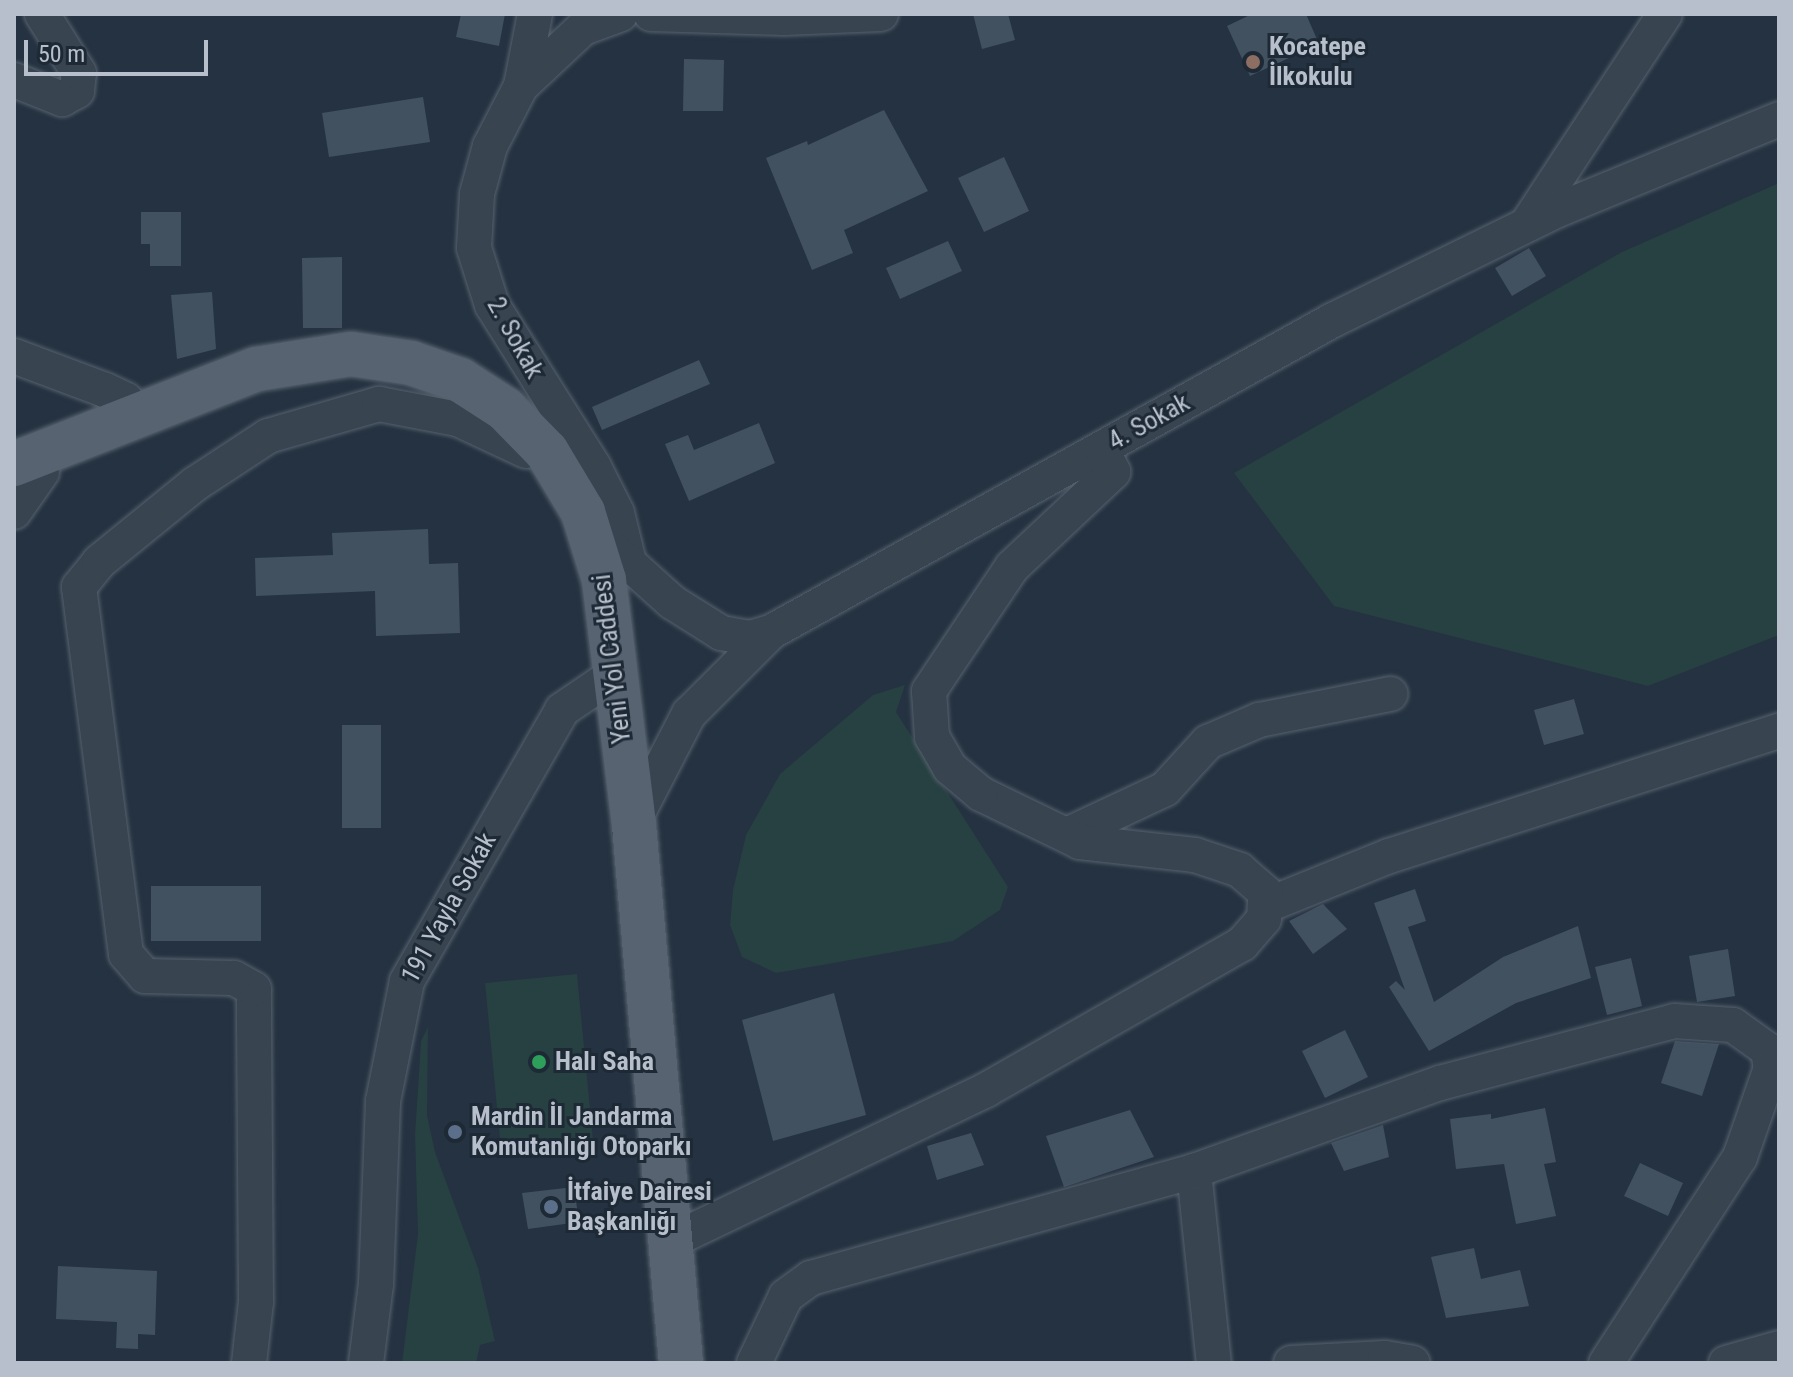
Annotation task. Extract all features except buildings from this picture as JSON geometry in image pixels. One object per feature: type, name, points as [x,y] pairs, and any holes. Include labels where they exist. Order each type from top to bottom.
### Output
[{"type":"main road","name":"Yeni Yol Caddesi","points":[[23,472],[137,414],[257,369],[330,354],[370,354],[434,369],[483,393],[526,428],[567,481],[603,552],[665,1363]]},
{"type":"main road","name":"Yeni Yol Caddesi","points":[[23,472],[245,394],[323,373],[378,373],[443,390],[481,410],[526,451],[603,552],[603,682],[671,1241],[681,1363]]},
{"type":"street","points":[[14,80],[62,99],[77,91],[79,73],[42,14]]},
{"type":"street","name":"2. Sokak","points":[[535,14],[521,86],[490,146],[477,194],[474,248],[492,305],[594,467],[617,513],[603,552]]},
{"type":"street","points":[[521,86],[583,28],[621,14]]},
{"type":"street","points":[[651,14],[881,14]]},
{"type":"street","points":[[1526,226],[1665,14]]},
{"type":"street","name":"4. Sokak","points":[[624,835],[689,714],[771,632],[1333,320],[1660,165],[1779,119]]},
{"type":"street","points":[[14,356],[105,390],[126,400],[137,414]]},
{"type":"street","points":[[249,1363],[256,1302],[254,989],[234,978],[145,976],[126,954],[79,587],[99,562],[195,484],[268,436],[379,404],[458,419],[526,451]]},
{"type":"street","points":[[671,1241],[986,1090],[1242,944],[1264,919],[1266,893],[1240,870],[1195,855],[1080,842],[981,794],[950,768],[932,737],[929,691],[1012,567],[1113,472],[1102,448]]},
{"type":"street","points":[[14,512],[23,472]]},
{"type":"street","points":[[603,552],[721,633],[750,638],[771,632]]},
{"type":"street","name":"191 Yayla Sokak","points":[[366,1363],[376,1284],[383,1101],[403,994],[422,951],[562,710],[603,682]]},
{"type":"street","points":[[1067,835],[1165,789],[1208,742],[1259,720],[1390,694]]},
{"type":"street","points":[[1265,906],[1389,856],[1779,731]]},
{"type":"street","points":[[754,1363],[786,1296],[811,1278],[1194,1171],[1440,1083],[1674,1021],[1733,1025],[1768,1050],[1771,1068],[1740,1157],[1606,1363]]},
{"type":"street","points":[[1194,1171],[1214,1363]]},
{"type":"street","points":[[1726,1363],[1779,1348]]},
{"type":"street","points":[[1305,1362],[1385,1358],[1413,1363]]},
{"type":"green space","points":[[1779,183],[1779,635],[1648,686],[1334,606],[1234,473],[1622,252]]},
{"type":"green space","points":[[905,685],[896,712],[1008,887],[1000,910],[953,941],[834,963],[776,973],[742,957],[730,925],[733,890],[746,835],[780,774],[873,695]]},
{"type":"green space","name":"Halı Saha","points":[[577,974],[593,1140],[501,1149],[485,983]]},
{"type":"green space","points":[[428,1027],[427,1115],[435,1152],[478,1268],[495,1341],[480,1345],[476,1363],[402,1363],[418,1234],[415,1135],[421,1041]]},
{"type":"place","name":"Kocatepe İlkokulu","points":[[1253,62]]},
{"type":"place","name":"Halı Saha","points":[[539,1062]]},
{"type":"place","name":"Mardin İl Jandarma Komutanlığı Otoparkı","points":[[455,1132]]},
{"type":"place","name":"İtfaiye Dairesi Başkanlığı","points":[[551,1207]]}]
